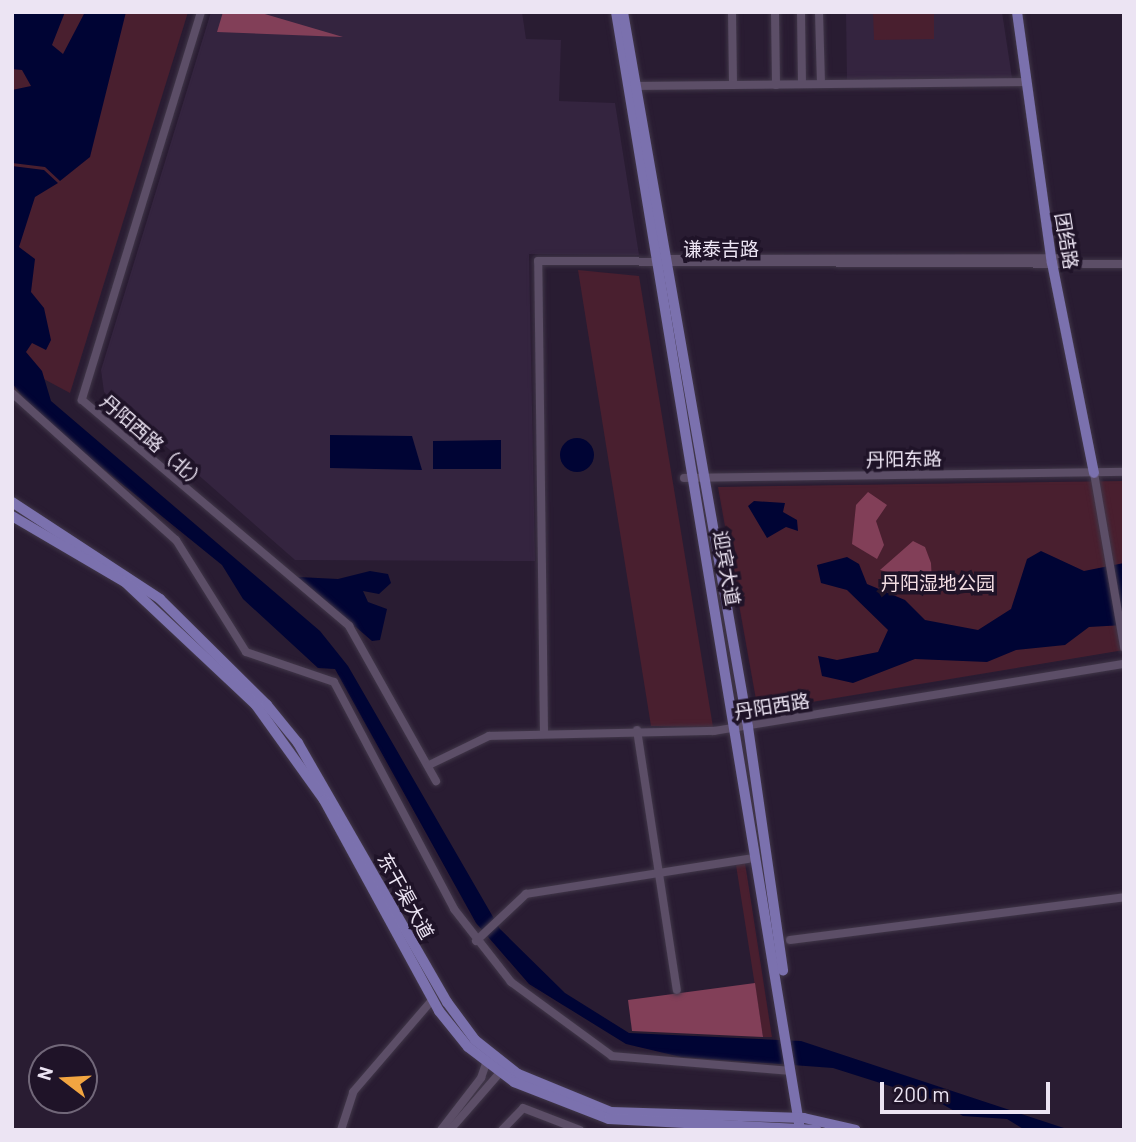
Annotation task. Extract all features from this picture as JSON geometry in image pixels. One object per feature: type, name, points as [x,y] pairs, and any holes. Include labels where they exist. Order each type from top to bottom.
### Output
[{"type":"main road","name":"迎宾大道","points":[[616,12],[664,260]]},
{"type":"main road","name":"迎宾大道","points":[[623,12],[664,260],[694,478],[743,727],[802,1125]]},
{"type":"main road","name":"团结路","points":[[1012,12],[1048,261],[1091,475]]},
{"type":"main road","name":"团结路","points":[[1017,12],[1023,82]]},
{"type":"main road","name":"东干渠大道","points":[[12,502],[160,599],[267,705],[298,743],[447,1002],[475,1040],[511,1069],[611,1112],[856,1130]]},
{"type":"main road","name":"东干渠大道","points":[[12,516],[126,583],[255,704],[324,800],[433,999],[468,1047],[499,1070],[609,1119],[802,1125],[817,1130]]},
{"type":"street","name":"丹阳西路（北）","points":[[201,12],[82,400],[349,626],[436,781]]},
{"type":"street","points":[[732,12],[733,85]]},
{"type":"street","points":[[775,12],[776,85]]},
{"type":"street","points":[[801,12],[802,84]]},
{"type":"street","points":[[819,12],[821,84]]},
{"type":"street","points":[[637,86],[1023,82]]},
{"type":"street","name":"谦泰吉路","points":[[1048,261],[1124,258]]},
{"type":"street","name":"谦泰吉路","points":[[544,734],[538,261],[1048,261],[1124,264]]},
{"type":"street","points":[[12,393],[176,540],[246,652],[334,682],[476,941],[511,982],[612,1056],[792,1066]]},
{"type":"street","name":"丹阳东路","points":[[694,478],[1091,475],[1124,472]]},
{"type":"street","points":[[1091,475],[1124,647]]},
{"type":"street","name":"丹阳西路","points":[[429,765],[489,736],[743,727],[1124,664]]},
{"type":"street","points":[[637,730],[677,990]]},
{"type":"street","points":[[476,941],[526,894],[748,859]]},
{"type":"street","points":[[790,940],[1124,897]]},
{"type":"street","points":[[341,1130],[353,1092],[433,999]]},
{"type":"street","points":[[441,1130],[481,1078],[487,1061]]},
{"type":"street","points":[[450,1130],[499,1070],[511,1069]]},
{"type":"street","points":[[502,1130],[523,1108],[580,1130]]},
{"type":"shaded area","points":[[12,12],[65,12],[52,45],[63,54],[85,12],[126,12],[90,157],[60,181],[45,167],[12,163],[12,90],[31,86],[22,70],[12,69]]},
{"type":"shaded area","points":[[211,12],[522,12],[526,39],[561,40],[559,101],[615,103],[639,255],[529,254],[535,561],[295,560],[104,392],[101,370]]},
{"type":"shaded area","points":[[223,12],[258,12],[343,37],[217,32]]},
{"type":"shaded area","points":[[846,12],[1002,12],[1012,78],[847,82]]},
{"type":"shaded area","points":[[12,166],[44,170],[58,183],[35,197],[19,247],[35,259],[31,292],[44,308],[51,340],[46,350],[32,343],[26,352],[42,371],[51,401],[320,631],[348,666],[500,929],[565,993],[629,1033],[801,1041],[1070,1130],[1025,1130],[1007,1119],[963,1116],[937,1101],[833,1068],[681,1057],[626,1044],[529,984],[476,923],[335,669],[318,668],[243,599],[222,565],[37,415],[12,383]]},
{"type":"shaded area","points":[[330,435],[412,436],[422,470],[330,468]]},
{"type":"shaded area","points":[[577,438],[589,443],[594,455],[589,467],[577,472],[565,467],[560,455],[565,443]]},
{"type":"shaded area","points":[[501,440],[501,469],[433,469],[433,441]]},
{"type":"shaded area","points":[[868,492],[887,505],[876,521],[884,545],[877,559],[852,544],[856,505]]},
{"type":"shaded area","points":[[754,501],[785,503],[783,512],[797,520],[798,531],[786,527],[767,538],[748,506]]},
{"type":"shaded area","points":[[913,541],[925,547],[931,563],[932,583],[925,588],[906,587],[908,578],[880,570]]},
{"type":"shaded area","points":[[1041,551],[1084,571],[1124,563],[1124,625],[1089,627],[1065,645],[1016,650],[987,662],[915,659],[853,683],[822,676],[818,656],[837,660],[878,652],[888,630],[847,590],[821,583],[817,565],[847,557],[859,564],[867,584],[905,600],[925,620],[978,630],[1011,609],[1027,559]]},
{"type":"shaded area","points":[[370,571],[388,574],[391,583],[379,594],[363,591],[368,602],[387,609],[380,640],[372,641],[298,577],[338,579]]},
{"type":"shaded area","points":[[755,983],[763,1037],[632,1031],[628,1000]]},
{"type":"green space","points":[[12,12],[188,12],[70,393],[12,362]]},
{"type":"green space","points":[[873,12],[934,12],[934,39],[874,40]]},
{"type":"green space","points":[[578,270],[639,276],[713,727],[651,726]]},
{"type":"green space","name":"丹阳湿地公园","points":[[1124,481],[1124,650],[758,711],[718,487]]},
{"type":"green space","points":[[745,863],[772,1037],[763,1037],[736,865]]}]
